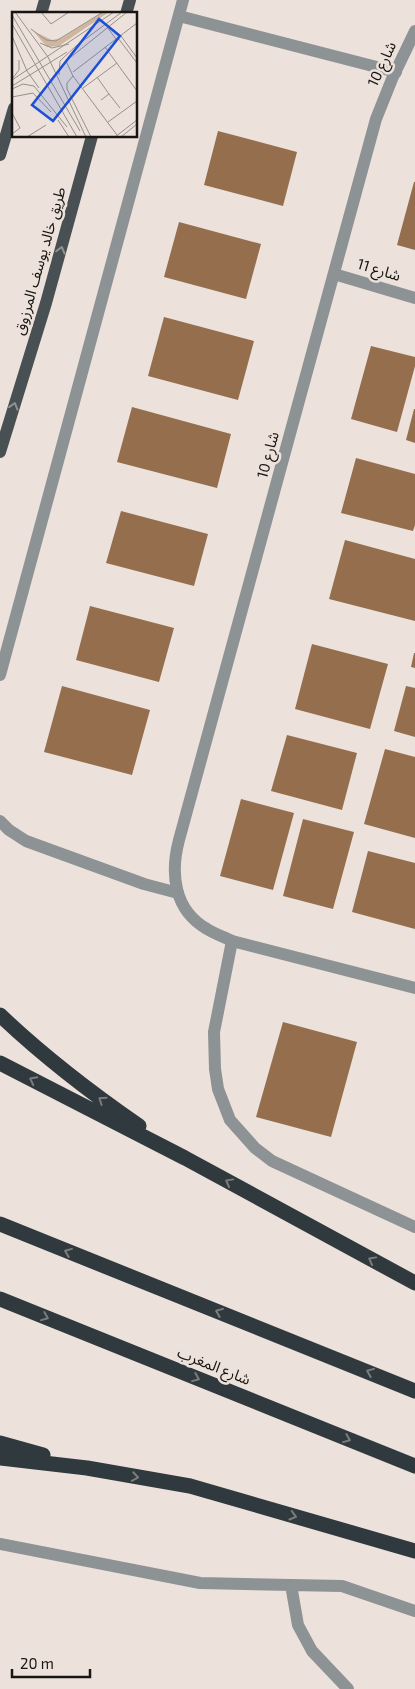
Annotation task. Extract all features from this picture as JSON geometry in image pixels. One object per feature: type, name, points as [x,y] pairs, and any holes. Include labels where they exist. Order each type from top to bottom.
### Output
[{"type":"highway","points":[[0,1015],[87,1089],[185,1158]]},
{"type":"highway","points":[[0,1063],[185,1158],[415,1283]]},
{"type":"highway","points":[[0,1224],[415,1390]]},
{"type":"highway","name":"شارع المغرب","points":[[0,1299],[415,1466]]},
{"type":"highway","points":[[0,1443],[88,1468]]},
{"type":"highway","points":[[0,1458],[88,1468],[190,1486],[415,1551]]},
{"type":"main road","points":[[0,155],[12,115]]},
{"type":"main road","name":"طريق خالد يوسف المرزوق","points":[[0,452],[46,303],[91,138]]},
{"type":"street","points":[[0,675],[183,0]]},
{"type":"street","points":[[179,16],[396,72]]},
{"type":"street","name":"شارع 10","points":[[415,31],[411,49],[396,72],[376,119],[177,848],[174,868],[178,893],[184,907],[195,921],[208,930],[232,941],[415,988]]},
{"type":"street","name":"شارع 11","points":[[334,274],[415,298]]},
{"type":"street","points":[[0,821],[8,830],[26,841],[144,884],[178,893]]},
{"type":"street","points":[[232,941],[214,1032],[215,1069],[218,1089],[230,1120],[255,1148],[272,1161],[415,1227]]},
{"type":"street","points":[[0,1544],[200,1583],[342,1586],[415,1611]]},
{"type":"street","points":[[291,1585],[298,1625],[312,1651],[348,1689]]},
{"type":"building","points":[[218,131],[297,152],[283,206],[204,185]]},
{"type":"building","points":[[415,182],[415,250],[397,245]]},
{"type":"building","points":[[179,222],[261,244],[246,299],[164,277]]},
{"type":"building","points":[[164,317],[254,341],[238,400],[148,376]]},
{"type":"building","points":[[371,346],[415,357],[415,366],[397,432],[351,419]]},
{"type":"building","points":[[132,407],[231,434],[217,488],[117,462]]},
{"type":"building","points":[[415,409],[415,443],[406,440]]},
{"type":"building","points":[[356,458],[415,474],[415,525],[413,531],[341,513]]},
{"type":"building","points":[[121,511],[208,534],[194,586],[106,563]]},
{"type":"building","points":[[345,540],[415,559],[415,621],[329,599]]},
{"type":"building","points":[[90,606],[174,628],[159,682],[76,660]]},
{"type":"building","points":[[312,644],[388,664],[370,729],[295,709]]},
{"type":"building","points":[[415,653],[415,668],[411,667]]},
{"type":"building","points":[[62,686],[150,710],[132,775],[44,752]]},
{"type":"building","points":[[406,686],[415,688],[415,737],[394,731]]},
{"type":"building","points":[[287,735],[357,753],[342,810],[271,791]]},
{"type":"building","points":[[385,749],[415,757],[415,838],[364,824]]},
{"type":"building","points":[[241,799],[294,813],[273,890],[220,876]]},
{"type":"building","points":[[303,819],[354,832],[333,909],[283,896]]},
{"type":"building","points":[[368,851],[415,863],[415,929],[352,912]]},
{"type":"building","points":[[283,1022],[357,1042],[331,1137],[256,1117]]}]
